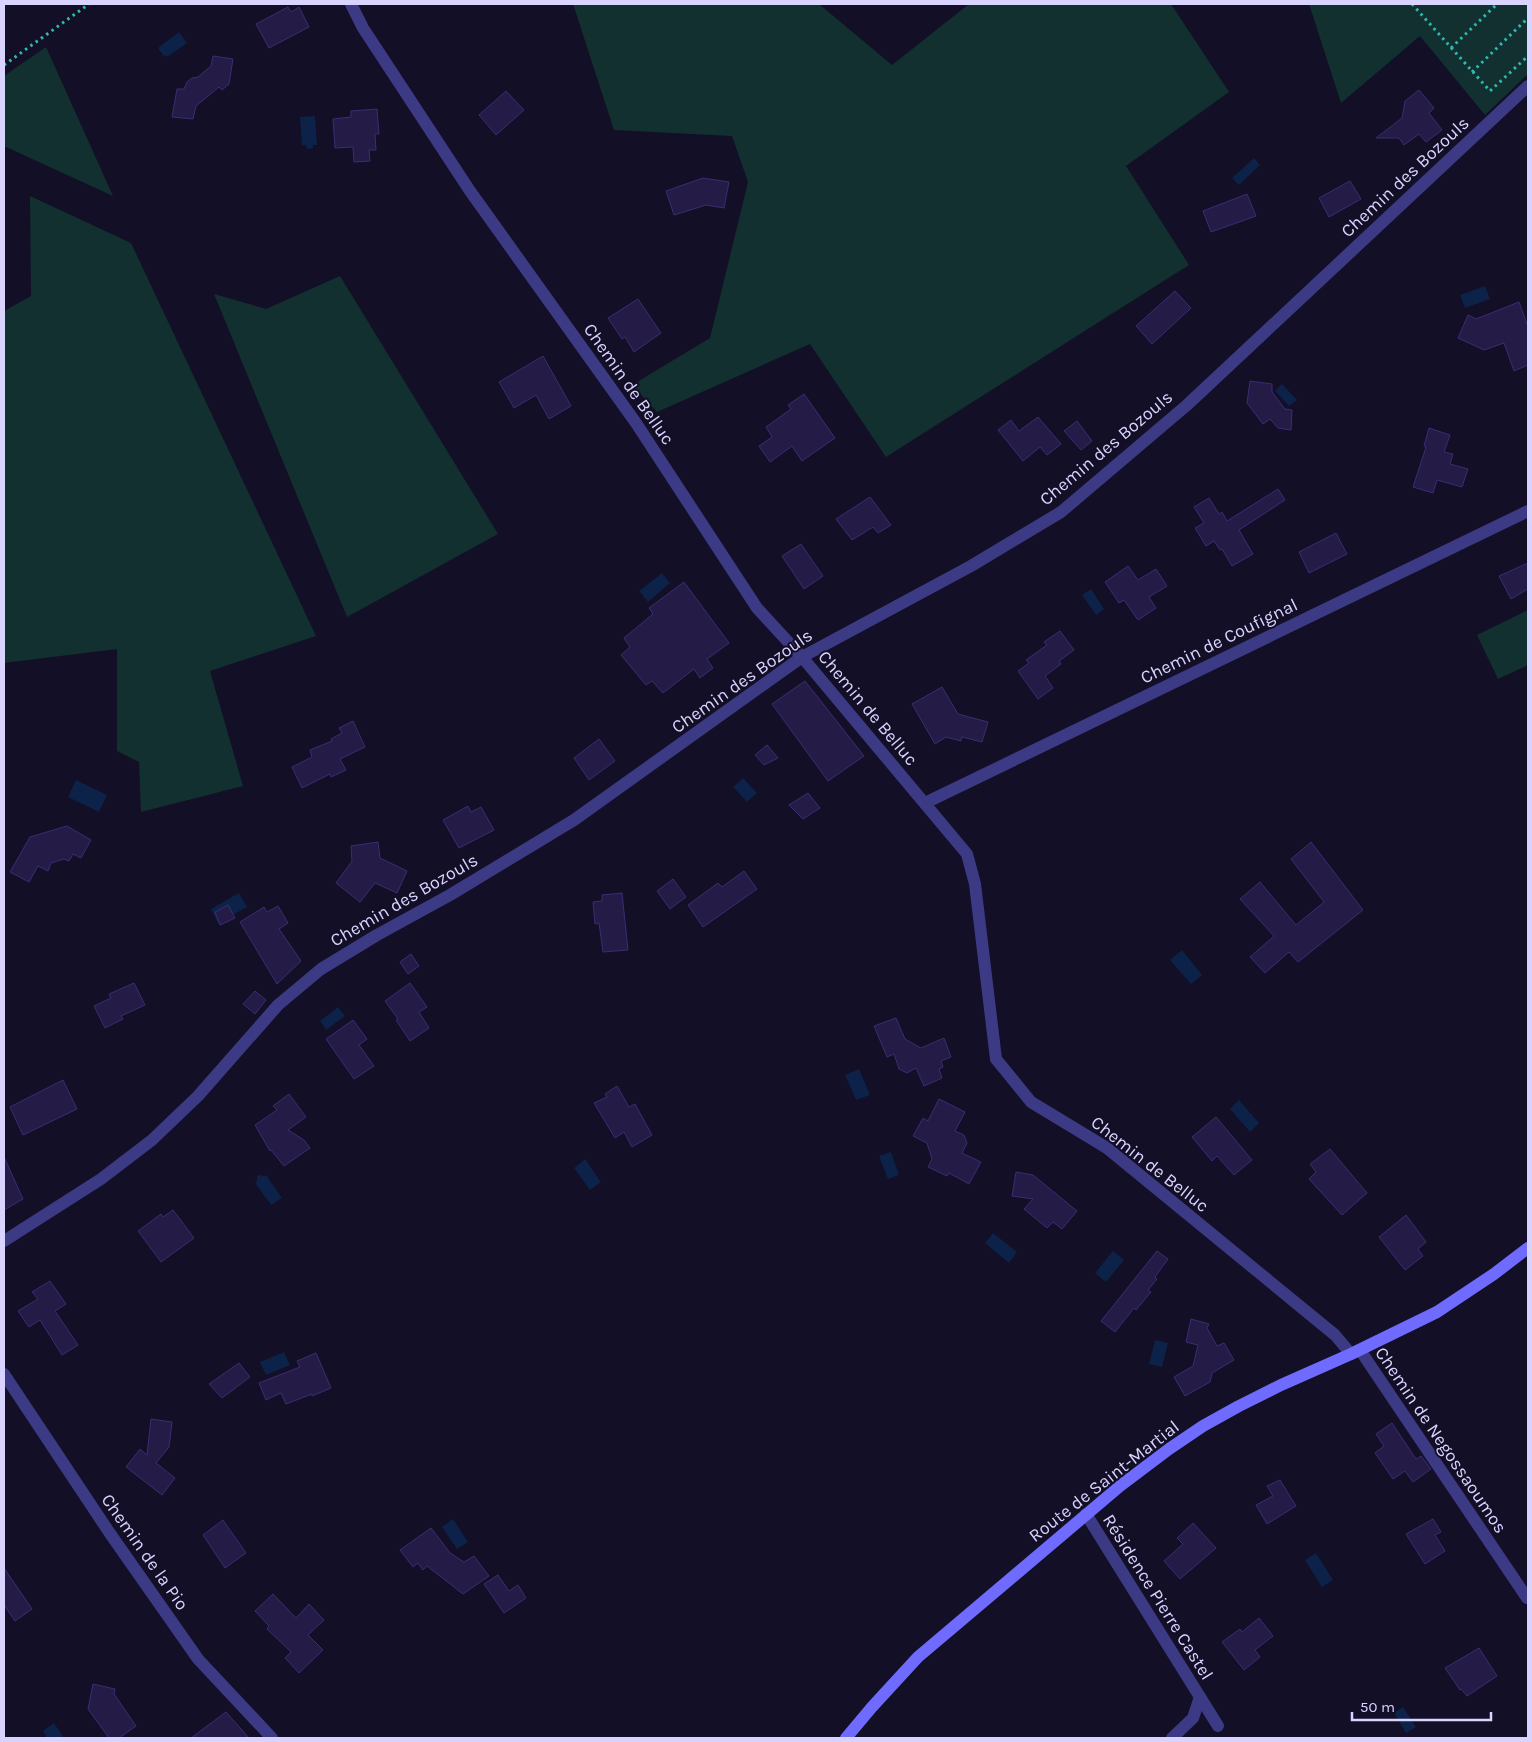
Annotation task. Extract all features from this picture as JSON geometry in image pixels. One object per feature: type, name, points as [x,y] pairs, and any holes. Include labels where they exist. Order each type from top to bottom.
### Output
[{"type":"main road","name":"Route de Saint-Martial","points":[[846,1738],[918,1657],[1086,1514],[1162,1454],[1203,1426],[1281,1385],[1356,1352],[1437,1312],[1494,1274],[1528,1248]]},
{"type":"street","name":"Chemin de Belluc","points":[[351,4],[363,28],[470,191],[636,423],[757,608],[802,657],[967,854],[975,884],[996,1058],[1031,1102],[1107,1148],[1356,1352]]},
{"type":"street","name":"Chemin des Bozouls","points":[[4,1242],[101,1179],[152,1140],[198,1096],[278,1005],[321,969],[377,935],[450,895],[574,820],[802,657],[971,566],[1061,512],[1186,405],[1528,86]]},
{"type":"street","name":"Chemin de Coufignal","points":[[925,803],[1528,511]]},
{"type":"street","name":"Chemin de Negossaoumos","points":[[1356,1352],[1527,1598]]},
{"type":"street","name":"Chemin de la Pio","points":[[4,1374],[198,1659],[272,1738]]},
{"type":"street","name":"Résidence Pierre Castel","points":[[1086,1514],[1218,1726]]},
{"type":"street","name":"Résidence Pierre Castel","points":[[1172,1738],[1193,1718],[1200,1698]]},
{"type":"path","points":[[4,65],[89,4]]},
{"type":"path","points":[[1412,4],[1490,91],[1528,56]]},
{"type":"path","points":[[1451,48],[1496,4]]},
{"type":"path","points":[[1472,72],[1528,18]]},
{"type":"green space","points":[[573,4],[819,4],[892,65],[969,4],[1171,4],[1229,92],[1126,166],[1189,265],[886,457],[810,344],[657,412],[632,385],[710,338],[748,182],[732,136],[614,130]]},
{"type":"green space","points":[[1309,4],[1528,4],[1528,74],[1485,115],[1420,36],[1341,103]]},
{"type":"green space","points":[[46,47],[113,196],[4,146],[4,76]]},
{"type":"green space","points":[[30,196],[131,243],[316,636],[210,671],[243,786],[141,812],[139,762],[117,751],[117,649],[4,663],[4,311],[31,296]]},
{"type":"green space","points":[[340,276],[498,534],[347,617],[214,294],[266,309]]},
{"type":"green space","points":[[1528,610],[1528,665],[1498,679],[1477,635]]},
{"type":"water","points":[[179,32],[187,43],[167,57],[166,55],[164,56],[159,47]]},
{"type":"water","points":[[315,116],[317,145],[307,149],[306,145],[302,146],[300,117]]},
{"type":"water","points":[[1254,158],[1260,165],[1239,185],[1232,178]]},
{"type":"water","points":[[1485,286],[1490,299],[1465,308],[1460,295]]},
{"type":"water","points":[[1282,384],[1297,400],[1289,406],[1275,391]]},
{"type":"water","points":[[662,573],[670,583],[648,602],[639,591]]},
{"type":"water","points":[[1091,589],[1104,609],[1096,615],[1082,595]]},
{"type":"water","points":[[743,778],[757,793],[747,802],[733,787]]},
{"type":"water","points":[[76,780],[107,795],[99,812],[68,797]]},
{"type":"water","points":[[239,893],[247,907],[218,923],[211,909]]},
{"type":"water","points":[[1182,950],[1202,975],[1191,984],[1170,960]]},
{"type":"water","points":[[338,1007],[345,1016],[326,1030],[320,1021]]},
{"type":"water","points":[[859,1069],[870,1095],[856,1100],[845,1075]]},
{"type":"water","points":[[1239,1100],[1259,1123],[1250,1132],[1230,1109]]},
{"type":"water","points":[[891,1152],[899,1175],[888,1179],[879,1156]]},
{"type":"water","points":[[585,1159],[601,1182],[590,1190],[574,1168]]},
{"type":"water","points":[[266,1175],[282,1198],[271,1205],[255,1183],[257,1176]]},
{"type":"water","points":[[993,1233],[1017,1252],[1009,1263],[985,1243]]},
{"type":"water","points":[[1113,1251],[1124,1260],[1106,1282],[1095,1273]]},
{"type":"water","points":[[1155,1340],[1168,1343],[1162,1367],[1149,1364]]},
{"type":"water","points":[[284,1352],[290,1365],[266,1375],[260,1362]]},
{"type":"water","points":[[453,1519],[468,1542],[457,1549],[442,1527]]},
{"type":"water","points":[[1316,1553],[1333,1580],[1322,1587],[1305,1560]]},
{"type":"water","points":[[1403,1707],[1416,1727],[1406,1733],[1394,1713]]},
{"type":"water","points":[[54,1723],[64,1738],[47,1738],[43,1731]]},
{"type":"building","points":[[288,7],[291,12],[299,7],[309,27],[269,48],[256,24]]},
{"type":"building","points":[[213,56],[233,59],[229,84],[222,90],[219,87],[196,106],[193,119],[172,117],[177,89],[184,89],[187,82],[192,78],[198,77],[211,66]]},
{"type":"building","points":[[1419,90],[1434,108],[1429,113],[1442,130],[1426,142],[1419,134],[1404,145],[1399,138],[1376,138],[1402,118],[1405,101]]},
{"type":"building","points":[[506,91],[524,110],[496,135],[479,115]]},
{"type":"building","points":[[377,109],[379,134],[375,134],[376,150],[369,150],[370,161],[354,162],[353,147],[335,148],[333,119],[351,117],[351,111]]},
{"type":"building","points":[[703,178],[729,182],[724,208],[706,205],[674,215],[666,191]]},
{"type":"building","points":[[1350,181],[1361,199],[1329,217],[1319,198]]},
{"type":"building","points":[[1247,194],[1256,216],[1211,232],[1203,211]]},
{"type":"building","points":[[1175,291],[1191,308],[1152,344],[1136,326]]},
{"type":"building","points":[[638,299],[661,333],[634,352],[625,337],[622,339],[608,318]]},
{"type":"building","points":[[1519,302],[1528,327],[1528,365],[1514,371],[1504,343],[1484,350],[1458,338],[1468,315],[1476,319]]},
{"type":"building","points":[[543,356],[571,406],[549,419],[536,395],[514,408],[499,382]]},
{"type":"building","points":[[1250,381],[1272,384],[1272,392],[1285,409],[1292,410],[1291,430],[1278,428],[1270,419],[1263,424],[1247,403]]},
{"type":"building","points":[[804,394],[835,438],[802,461],[792,446],[770,462],[759,446],[772,437],[766,427],[791,409],[788,405]]},
{"type":"building","points":[[1038,417],[1061,444],[1047,455],[1040,447],[1023,461],[998,430],[1011,420],[1019,431]]},
{"type":"building","points":[[1077,421],[1092,441],[1081,450],[1064,431]]},
{"type":"building","points":[[1429,428],[1450,435],[1444,452],[1453,454],[1450,464],[1468,469],[1462,487],[1437,480],[1433,493],[1413,487],[1426,447],[1424,446]]},
{"type":"building","points":[[1278,489],[1285,500],[1239,530],[1253,554],[1232,566],[1222,549],[1220,550],[1214,541],[1206,546],[1195,528],[1204,523],[1194,507],[1209,498],[1219,514],[1222,512],[1227,521]]},
{"type":"building","points":[[870,497],[891,525],[878,533],[873,527],[852,540],[836,519]]},
{"type":"building","points":[[1336,533],[1347,554],[1309,573],[1299,552]]},
{"type":"building","points":[[801,544],[823,576],[804,589],[782,556]]},
{"type":"building","points":[[1528,563],[1528,589],[1511,599],[1499,576]]},
{"type":"building","points":[[1128,566],[1138,580],[1156,569],[1167,586],[1149,597],[1156,608],[1138,620],[1124,600],[1119,603],[1105,582]]},
{"type":"building","points":[[684,582],[729,643],[707,659],[713,668],[700,678],[694,669],[663,693],[652,681],[646,685],[621,655],[630,647],[624,638],[653,614],[649,608]]},
{"type":"building","points":[[1060,631],[1074,650],[1059,661],[1061,664],[1045,676],[1053,688],[1038,699],[1018,671],[1029,663],[1026,660],[1047,645],[1044,642]]},
{"type":"building","points":[[805,681],[864,756],[828,781],[772,704]]},
{"type":"building","points":[[942,687],[958,714],[988,722],[982,742],[962,737],[961,741],[946,737],[935,744],[912,704]]},
{"type":"building","points":[[353,721],[365,747],[340,759],[346,770],[331,777],[330,774],[302,788],[292,767],[312,757],[310,750],[332,741],[331,739],[342,733],[339,728]]},
{"type":"building","points":[[599,739],[615,761],[589,780],[574,758]]},
{"type":"building","points":[[767,745],[778,758],[764,765],[755,755]]},
{"type":"building","points":[[808,793],[820,808],[803,819],[789,805]]},
{"type":"building","points":[[468,806],[471,812],[481,807],[494,830],[459,848],[443,820]]},
{"type":"building","points":[[67,826],[91,840],[81,858],[73,854],[69,861],[64,859],[51,863],[48,871],[38,866],[29,882],[10,872],[30,837]]},
{"type":"building","points":[[378,842],[380,858],[407,871],[397,893],[375,883],[360,902],[336,883],[352,861],[351,846]]},
{"type":"building","points":[[1311,842],[1363,910],[1298,962],[1289,952],[1265,973],[1250,957],[1274,936],[1240,899],[1260,882],[1296,925],[1324,902],[1291,859]]},
{"type":"building","points":[[744,871],[757,889],[703,927],[688,905],[718,883],[722,887]]},
{"type":"building","points":[[673,879],[686,897],[670,909],[657,891]]},
{"type":"building","points":[[622,893],[628,950],[603,952],[599,923],[595,924],[593,902],[602,901],[602,895]]},
{"type":"building","points":[[228,905],[235,918],[220,925],[215,912]]},
{"type":"building","points":[[278,906],[288,923],[279,929],[301,961],[277,984],[240,922],[264,907],[267,912]]},
{"type":"building","points":[[411,954],[419,966],[408,974],[400,962]]},
{"type":"building","points":[[134,983],[145,1005],[121,1016],[123,1019],[105,1028],[94,1006],[111,998],[109,994]]},
{"type":"building","points":[[410,983],[427,1007],[419,1012],[429,1028],[410,1041],[385,1001]]},
{"type":"building","points":[[255,991],[266,1000],[255,1014],[243,1004]]},
{"type":"building","points":[[896,1018],[905,1039],[921,1048],[944,1038],[951,1057],[941,1061],[943,1067],[939,1069],[942,1078],[924,1086],[916,1068],[907,1073],[899,1069],[894,1054],[887,1057],[874,1026]]},
{"type":"building","points":[[353,1020],[367,1039],[359,1045],[374,1066],[354,1079],[326,1039]]},
{"type":"building","points":[[63,1080],[77,1109],[23,1135],[10,1107]]},
{"type":"building","points":[[617,1086],[629,1107],[635,1104],[652,1135],[632,1147],[624,1132],[615,1138],[594,1103],[607,1097],[605,1094]]},
{"type":"building","points":[[289,1094],[306,1117],[288,1130],[304,1140],[310,1148],[284,1166],[270,1151],[255,1125],[277,1110],[273,1106]]},
{"type":"building","points":[[939,1099],[965,1112],[955,1131],[964,1135],[967,1143],[962,1153],[981,1162],[969,1184],[949,1173],[947,1176],[928,1167],[932,1159],[927,1143],[913,1136],[923,1118],[928,1121]]},
{"type":"building","points":[[1216,1117],[1252,1160],[1234,1175],[1217,1156],[1212,1161],[1192,1137]]},
{"type":"building","points":[[1330,1149],[1367,1193],[1342,1215],[1309,1179],[1316,1172],[1310,1164]]},
{"type":"building","points":[[4,1157],[23,1199],[4,1210]]},
{"type":"building","points":[[1016,1172],[1033,1175],[1077,1211],[1062,1229],[1053,1222],[1047,1228],[1024,1209],[1033,1199],[1012,1196]]},
{"type":"building","points":[[173,1210],[194,1238],[161,1262],[138,1231],[161,1214],[163,1217]]},
{"type":"building","points":[[1406,1215],[1426,1242],[1418,1249],[1423,1256],[1405,1270],[1379,1237]]},
{"type":"building","points":[[1157,1251],[1168,1259],[1155,1277],[1157,1279],[1148,1290],[1151,1292],[1136,1310],[1134,1308],[1115,1332],[1101,1321]]},
{"type":"building","points":[[50,1281],[66,1304],[55,1311],[78,1345],[62,1355],[40,1320],[29,1327],[18,1311],[38,1299],[32,1292]]},
{"type":"building","points":[[1191,1319],[1209,1324],[1207,1328],[1217,1346],[1224,1343],[1234,1360],[1212,1373],[1210,1382],[1185,1396],[1174,1377],[1193,1366],[1198,1345],[1186,1342]]},
{"type":"building","points":[[316,1353],[331,1388],[286,1404],[281,1393],[266,1400],[259,1383],[300,1367],[297,1361]]},
{"type":"building","points":[[239,1363],[250,1377],[222,1398],[209,1384]]},
{"type":"building","points":[[151,1419],[172,1422],[169,1447],[156,1463],[175,1478],[162,1495],[126,1467],[140,1449],[147,1455]]},
{"type":"building","points":[[1392,1423],[1416,1459],[1421,1456],[1431,1469],[1413,1482],[1405,1471],[1393,1479],[1375,1453],[1384,1446],[1376,1434]]},
{"type":"building","points":[[1280,1480],[1296,1506],[1267,1524],[1256,1505],[1273,1496],[1267,1486]]},
{"type":"building","points":[[1433,1519],[1441,1532],[1435,1535],[1445,1551],[1425,1564],[1406,1534]]},
{"type":"building","points":[[223,1520],[246,1553],[225,1568],[203,1535]]},
{"type":"building","points":[[1193,1523],[1216,1548],[1180,1579],[1164,1561],[1183,1544],[1177,1538]]},
{"type":"building","points":[[431,1528],[450,1553],[464,1562],[474,1556],[489,1576],[463,1594],[427,1566],[423,1570],[418,1563],[413,1567],[400,1550]]},
{"type":"building","points":[[4,1568],[32,1609],[15,1621],[4,1605]]},
{"type":"building","points":[[498,1575],[509,1591],[518,1585],[526,1598],[504,1613],[484,1584]]},
{"type":"building","points":[[273,1594],[296,1618],[309,1604],[324,1620],[308,1635],[323,1650],[299,1673],[285,1658],[291,1652],[267,1629],[269,1626],[255,1611]]},
{"type":"building","points":[[1259,1618],[1273,1636],[1255,1650],[1260,1657],[1244,1670],[1222,1642],[1240,1629],[1242,1632]]},
{"type":"building","points":[[1479,1648],[1497,1676],[1467,1696],[1460,1690],[1445,1668]]},
{"type":"building","points":[[93,1684],[115,1689],[114,1694],[136,1726],[119,1738],[109,1738],[88,1709]]},
{"type":"building","points":[[226,1712],[249,1738],[191,1738]]}]
